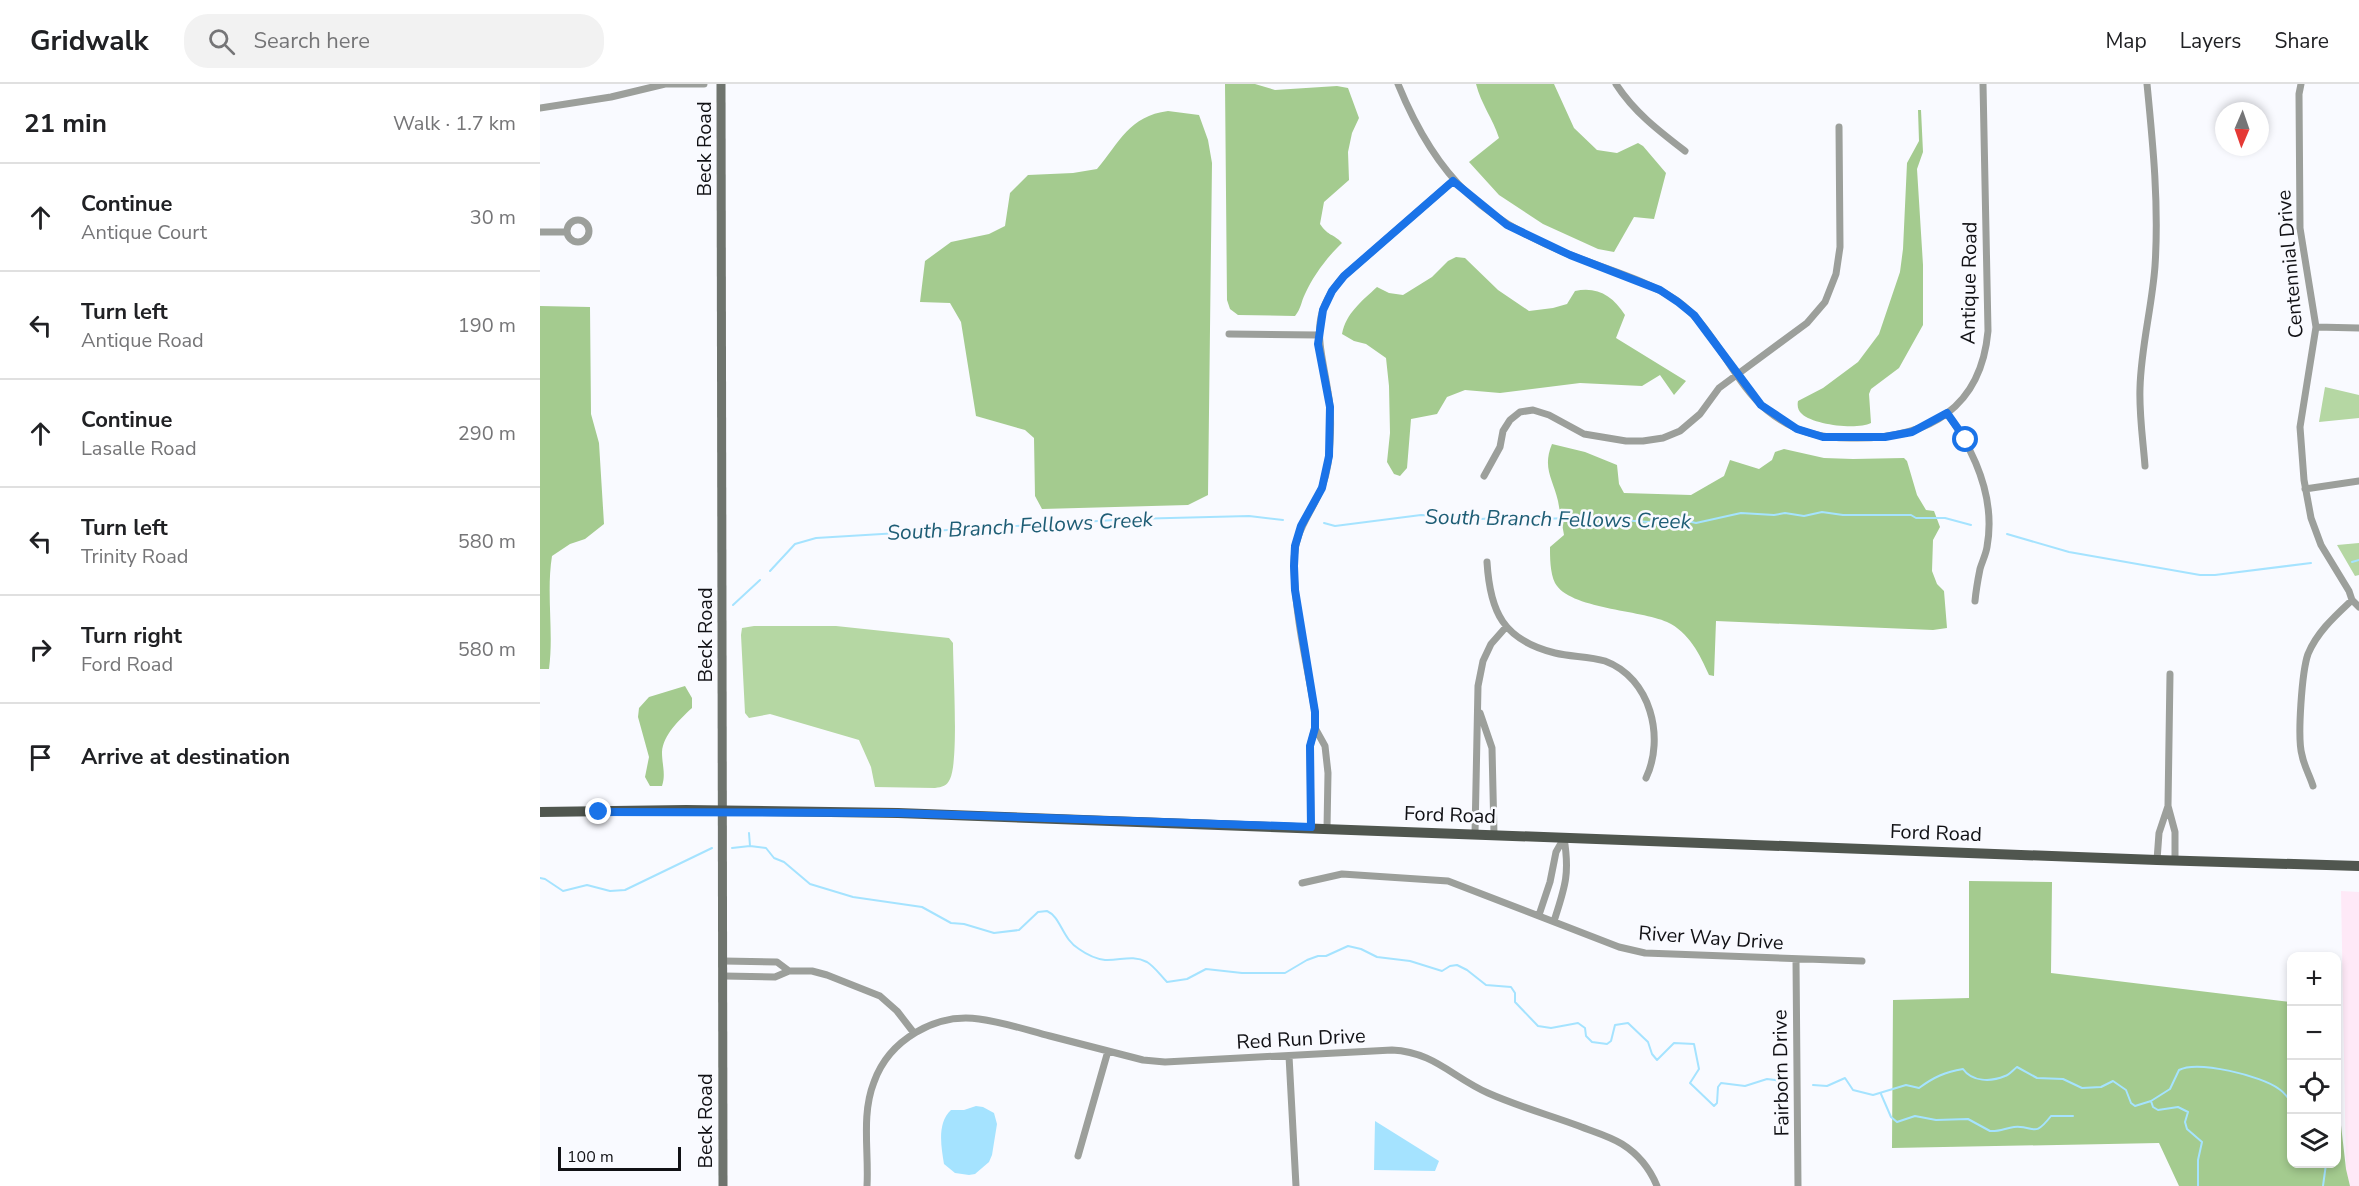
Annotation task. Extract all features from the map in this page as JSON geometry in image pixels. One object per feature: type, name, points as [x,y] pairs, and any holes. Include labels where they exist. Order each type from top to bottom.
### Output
[{"type":"main road","name":"Beck Road","points":[[721,84],[723,1186]]},
{"type":"main road","name":"Ford Road","points":[[540,812],[898,813],[2359,866]]},
{"type":"street","points":[[540,108],[611,97],[665,84],[704,84]]},
{"type":"street","name":"Antique Road","points":[[1398,84],[1410,114],[1426,143],[1453,181],[1507,225],[1570,255],[1660,290],[1678,302],[1694,315],[1761,405],[1777,418],[1804,432],[1823,437],[1872,438],[1900,435],[1926,427],[1947,413],[1965,394],[1977,375],[1987,344],[1983,84]]},
{"type":"street","points":[[1616,84],[1652,126],[1685,151]]},
{"type":"street","points":[[2145,466],[2140,389],[2145,328],[2155,268],[2156,223],[2155,170],[2147,84]]},
{"type":"street","name":"Centennial Drive","points":[[2301,84],[2299,94],[2300,228],[2316,327],[2300,427],[2305,489],[2311,518],[2321,545],[2349,591],[2352,600],[2359,607]]},
{"type":"street","points":[[1484,476],[1500,447],[1503,431],[1510,420],[1520,412],[1533,410],[1549,415],[1584,434],[1626,441],[1663,438],[1680,430],[1700,414],[1719,388],[1807,323],[1824,302],[1836,274],[1840,247],[1839,127]]},
{"type":"street","points":[[1311,827],[1310,746],[1315,728],[1315,712],[1295,590],[1294,566],[1295,546],[1301,526],[1322,488],[1329,456],[1330,407],[1318,335],[1323,310],[1337,283],[1453,181]]},
{"type":"street","points":[[540,232],[566,232]]},
{"type":"street","points":[[2316,327],[2359,328]]},
{"type":"street","points":[[1229,334],[1318,335]]},
{"type":"street","points":[[1947,413],[1966,440],[1976,461],[1986,498],[1989,523],[1987,548],[1980,569],[1975,601]]},
{"type":"street","points":[[2305,489],[2359,481]]},
{"type":"street","points":[[1487,562],[1489,590],[1506,627],[1520,639],[1556,653],[1606,662],[1625,674],[1640,690],[1654,724],[1656,743],[1653,763],[1646,778]]},
{"type":"street","points":[[2313,786],[2301,754],[2303,672],[2308,653],[2319,633],[2352,600]]},
{"type":"street","points":[[1475,834],[1478,686],[1482,661],[1491,644],[1506,627]]},
{"type":"street","points":[[2170,674],[2168,806],[2175,832],[2175,861]]},
{"type":"street","points":[[1478,706],[1494,761],[1494,834]]},
{"type":"street","points":[[1315,728],[1325,746],[1328,773],[1327,828]]},
{"type":"street","points":[[1477,761],[1494,761]]},
{"type":"street","points":[[2157,860],[2159,833],[2168,806]]},
{"type":"street","points":[[1539,915],[1550,882],[1556,852],[1564,837]]},
{"type":"street","points":[[1554,921],[1567,883],[1569,864],[1564,837]]},
{"type":"street","name":"River Way Drive","points":[[1302,883],[1342,874],[1437,879],[1455,883],[1619,946],[1645,953],[1862,961]]},
{"type":"street","name":"Fairborn Drive","points":[[1796,960],[1798,1186]]},
{"type":"street","points":[[724,961],[777,962],[789,971]]},
{"type":"street","points":[[724,976],[775,976],[789,971],[812,971],[868,991],[888,1003],[914,1033],[890,1055],[874,1082],[868,1112],[867,1186]]},
{"type":"street","name":"Red Run Drive","points":[[914,1033],[943,1021],[977,1018],[1143,1060],[1165,1062],[1392,1050],[1426,1057],[1490,1094],[1610,1137],[1643,1163],[1657,1186]]},
{"type":"street","points":[[1078,1156],[1108,1051]]},
{"type":"street","points":[[1289,1056],[1296,1186]]},
{"type":"shaded area","points":[[2341,891],[2359,892],[2359,1186],[2350,1186],[2346,1169]]},
{"type":"green space","points":[[1225,84],[1255,84],[1275,90],[1337,86],[1348,88],[1359,118],[1352,133],[1348,152],[1349,180],[1324,202],[1320,224],[1342,243],[1317,273],[1295,316],[1238,315],[1230,309],[1227,300]]},
{"type":"green space","points":[[1476,84],[1554,84],[1574,128],[1597,150],[1617,153],[1638,143],[1643,146],[1666,173],[1654,219],[1634,217],[1614,252],[1598,249],[1543,224],[1499,195],[1469,162],[1499,138]]},
{"type":"green space","points":[[1918,110],[1921,110],[1923,152],[1917,169],[1923,265],[1923,325],[1899,368],[1871,389],[1869,394],[1871,423],[1856,426],[1825,424],[1801,413],[1798,401],[1823,388],[1858,362],[1879,334],[1900,272],[1907,163],[1919,141]]},
{"type":"green space","points":[[1168,111],[1199,115],[1208,140],[1212,163],[1208,495],[1188,505],[1042,509],[1035,496],[1034,438],[1025,430],[976,416],[961,322],[950,303],[920,302],[925,261],[951,242],[989,234],[1005,226],[1010,193],[1028,175],[1073,173],[1097,169],[1134,124],[1144,118]]},
{"type":"green space","points":[[1456,257],[1465,258],[1498,290],[1529,311],[1567,304],[1575,291],[1590,290],[1604,294],[1625,315],[1616,338],[1686,381],[1674,395],[1660,375],[1642,386],[1580,383],[1500,393],[1465,390],[1447,397],[1437,414],[1411,419],[1407,468],[1400,476],[1394,474],[1387,462],[1390,433],[1386,358],[1366,344],[1354,341],[1342,334],[1344,327],[1355,308],[1377,287],[1389,293],[1403,295],[1432,277],[1448,261]]},
{"type":"green space","points":[[540,306],[590,307],[591,414],[599,443],[604,524],[585,539],[570,544],[552,556],[549,669],[540,669]]},
{"type":"green space","points":[[2325,387],[2359,395],[2359,418],[2319,422]]},
{"type":"green space","points":[[1552,444],[1585,452],[1617,465],[1619,484],[1624,493],[1691,495],[1724,476],[1730,460],[1759,469],[1772,460],[1775,452],[1784,449],[1824,458],[1904,458],[1907,461],[1917,495],[1926,510],[1934,511],[1940,527],[1933,540],[1932,571],[1937,584],[1944,591],[1947,628],[1933,630],[1716,621],[1714,676],[1709,675],[1693,645],[1675,626],[1655,618],[1590,604],[1563,592],[1555,583],[1551,570],[1550,547],[1564,535],[1558,501],[1548,467]]},
{"type":"green space","points":[[2359,543],[2359,575],[2355,576],[2337,545]]},
{"type":"green space","points":[[836,626],[949,638],[953,643],[955,735],[953,769],[947,783],[935,788],[875,787],[871,767],[859,740],[770,714],[749,718],[745,713],[741,635],[742,628]]},
{"type":"green space","points":[[685,686],[692,698],[692,708],[682,717],[665,740],[662,752],[664,773],[662,786],[650,786],[645,777],[649,757],[638,717],[639,708],[649,697]]},
{"type":"green space","points":[[1969,881],[2052,882],[2051,973],[2287,1002],[2287,1168],[2341,1168],[2341,1125],[2350,1186],[2179,1186],[2159,1143],[1892,1148],[1893,1000],[1969,998]]},
{"type":"water","points":[[976,1106],[994,1113],[997,1124],[992,1155],[989,1162],[975,1174],[955,1173],[944,1164],[941,1135],[944,1121],[951,1110],[964,1110]]},
{"type":"water","points":[[1375,1121],[1439,1161],[1435,1171],[1374,1170]]},
{"type":"waterway","name":"South Branch Fellows Creek","points":[[1324,523],[1335,526],[1421,515],[1481,519],[1519,516],[1543,519],[1567,518],[1575,522],[1593,518],[1649,522],[1674,518],[1696,523],[1741,513],[1774,515],[1785,513],[1804,516],[1822,512],[1843,515],[1911,515],[1916,518],[1945,518],[1971,525]]},
{"type":"waterway","name":"South Branch Fellows Creek","points":[[770,571],[795,544],[816,538],[1131,519],[1249,516],[1283,520]]},
{"type":"waterway","name":"South Branch Fellows Creek","points":[[2007,534],[2069,552],[2200,575],[2311,563]]},
{"type":"waterway","name":"South Branch Fellows Creek","points":[[2352,562],[2359,560]]},
{"type":"waterway","name":"South Branch Fellows Creek","points":[[733,605],[760,580]]},
{"type":"waterway","name":"South Branch Fellows Creek","points":[[749,833],[750,846]]},
{"type":"waterway","points":[[732,848],[750,846],[766,848],[774,858],[784,862],[810,884],[853,897],[922,907],[951,923],[964,924],[994,933],[1019,930],[1038,912],[1047,911],[1056,918],[1073,945],[1082,951],[1105,960],[1131,958],[1142,960],[1153,966],[1167,982],[1187,979],[1206,969],[1242,973],[1285,973],[1307,960],[1326,956],[1348,946],[1361,949],[1377,957],[1410,961],[1442,971],[1457,965],[1486,985],[1511,987],[1515,993],[1515,1002],[1538,1026],[1551,1028],[1578,1023],[1585,1028],[1586,1036],[1592,1042],[1607,1044],[1611,1041],[1615,1025],[1628,1023],[1648,1042],[1657,1060],[1674,1043],[1694,1044],[1699,1069],[1690,1083],[1714,1106],[1717,1103],[1718,1087],[1721,1083],[1745,1086],[1767,1079],[1783,1081]]},
{"type":"waterway","points":[[540,878],[563,891],[587,885],[610,891],[625,890],[712,848]]},
{"type":"waterway","points":[[1813,1085],[1827,1086],[1845,1078],[1853,1090],[1873,1095],[1906,1085],[1919,1088],[1940,1076],[1957,1070],[1963,1069],[1977,1079],[1988,1080],[2000,1078],[2017,1067],[2037,1078],[2063,1079],[2082,1088],[2101,1087],[2113,1081],[2126,1090],[2131,1103],[2135,1106],[2151,1101],[2170,1089],[2179,1070],[2200,1067],[2230,1071],[2259,1079],[2281,1090],[2287,1096]]},
{"type":"waterway","points":[[1881,1094],[1891,1117],[1897,1122],[1915,1116],[1936,1120],[1968,1119],[1993,1131],[2014,1127],[2037,1129],[2051,1116],[2073,1116]]},
{"type":"waterway","points":[[2151,1101],[2153,1107],[2158,1110],[2178,1107],[2188,1112],[2185,1122],[2187,1129],[2202,1142],[2198,1160],[2198,1186]]},
{"type":"waterway","points":[[2323,1186],[2325,1168]]},
{"type":"route","points":[[599,812],[686,810],[898,813],[1311,827],[1310,746],[1315,728],[1315,712],[1295,590],[1294,566],[1295,546],[1301,526],[1322,488],[1329,456],[1330,407],[1318,344],[1320,321],[1326,302],[1337,283],[1453,181],[1507,225],[1570,255],[1660,290],[1678,302],[1694,315],[1761,405],[1777,418],[1797,429],[1823,437],[1885,437],[1926,427],[1947,413],[1966,440]]}]
